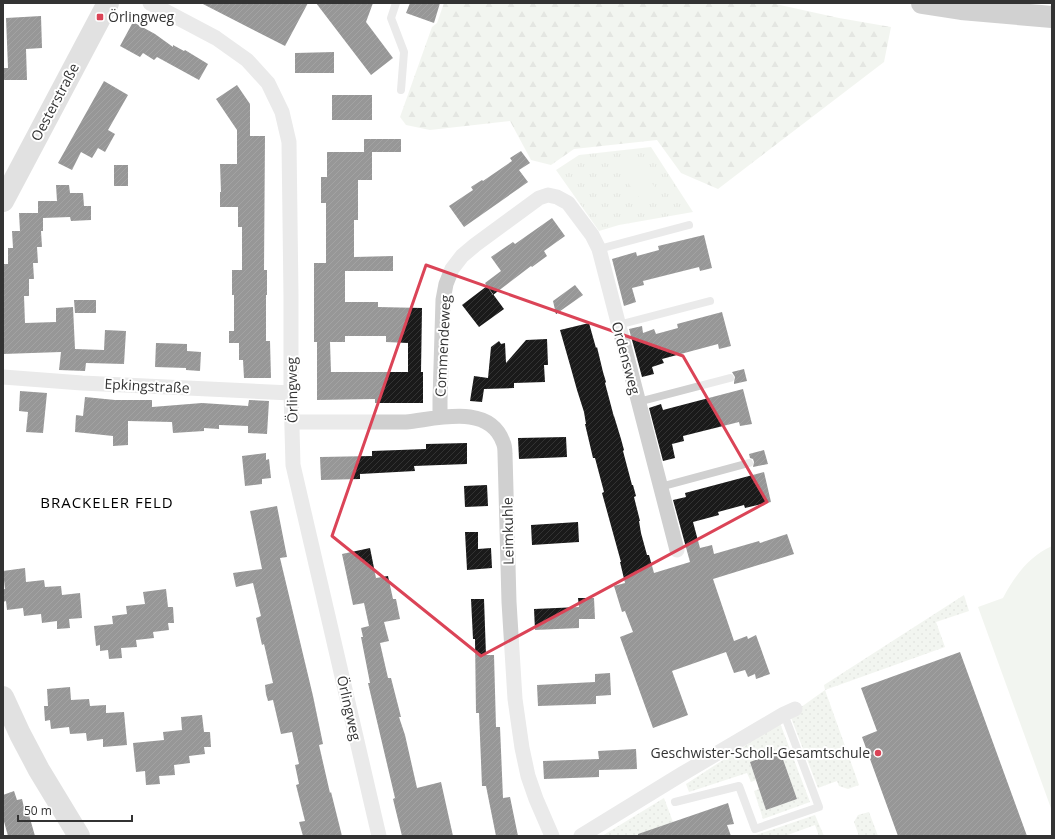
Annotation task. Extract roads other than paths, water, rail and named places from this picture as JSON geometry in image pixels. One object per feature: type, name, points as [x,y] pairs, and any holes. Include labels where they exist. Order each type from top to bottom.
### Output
[{"type":"highway","points":[[922,3],[961,9],[1052,17]]},
{"type":"street","name":"Oesterstraße","points":[[3,201],[108,3]]},
{"type":"street","name":"Örlingweg","points":[[150,3],[216,38],[247,60],[268,83],[282,112],[289,142],[291,393],[294,465],[379,836]]},
{"type":"street","name":"Ordensweg","points":[[539,198],[548,195],[557,197],[568,203],[596,241],[677,550]]},
{"type":"street","name":"Commendeweg","points":[[440,417],[444,300],[446,284],[452,269],[462,256],[475,245],[539,198]]},
{"type":"street","name":"Epkingstraße","points":[[3,377],[82,383],[291,393]]},
{"type":"street","name":"Leimkuhle","points":[[292,422],[406,422],[440,417],[463,416],[483,420],[492,425],[498,432],[504,443],[505,454],[509,602],[515,699],[522,748],[528,776],[552,836]]},
{"type":"street","points":[[3,697],[39,770],[79,836]]},
{"type":"street","points":[[581,836],[678,776],[789,711]]},
{"type":"lane","points":[[396,3],[391,18],[404,52],[401,90]]},
{"type":"lane","points":[[598,249],[689,225]]},
{"type":"lane","points":[[618,325],[710,301]]},
{"type":"lane","points":[[638,402],[730,378]]},
{"type":"lane","points":[[660,487],[749,463]]},
{"type":"lane","points":[[675,802],[739,786],[755,829],[819,807],[789,711]]},
{"type":"place","name":"Örlingweg","points":[[100,17]]},
{"type":"place","name":"Geschwister-Scholl-Gesamtschule","points":[[878,753]]},
{"type":"district","name":"BRACKELER FELD","points":[[107,503]]}]
